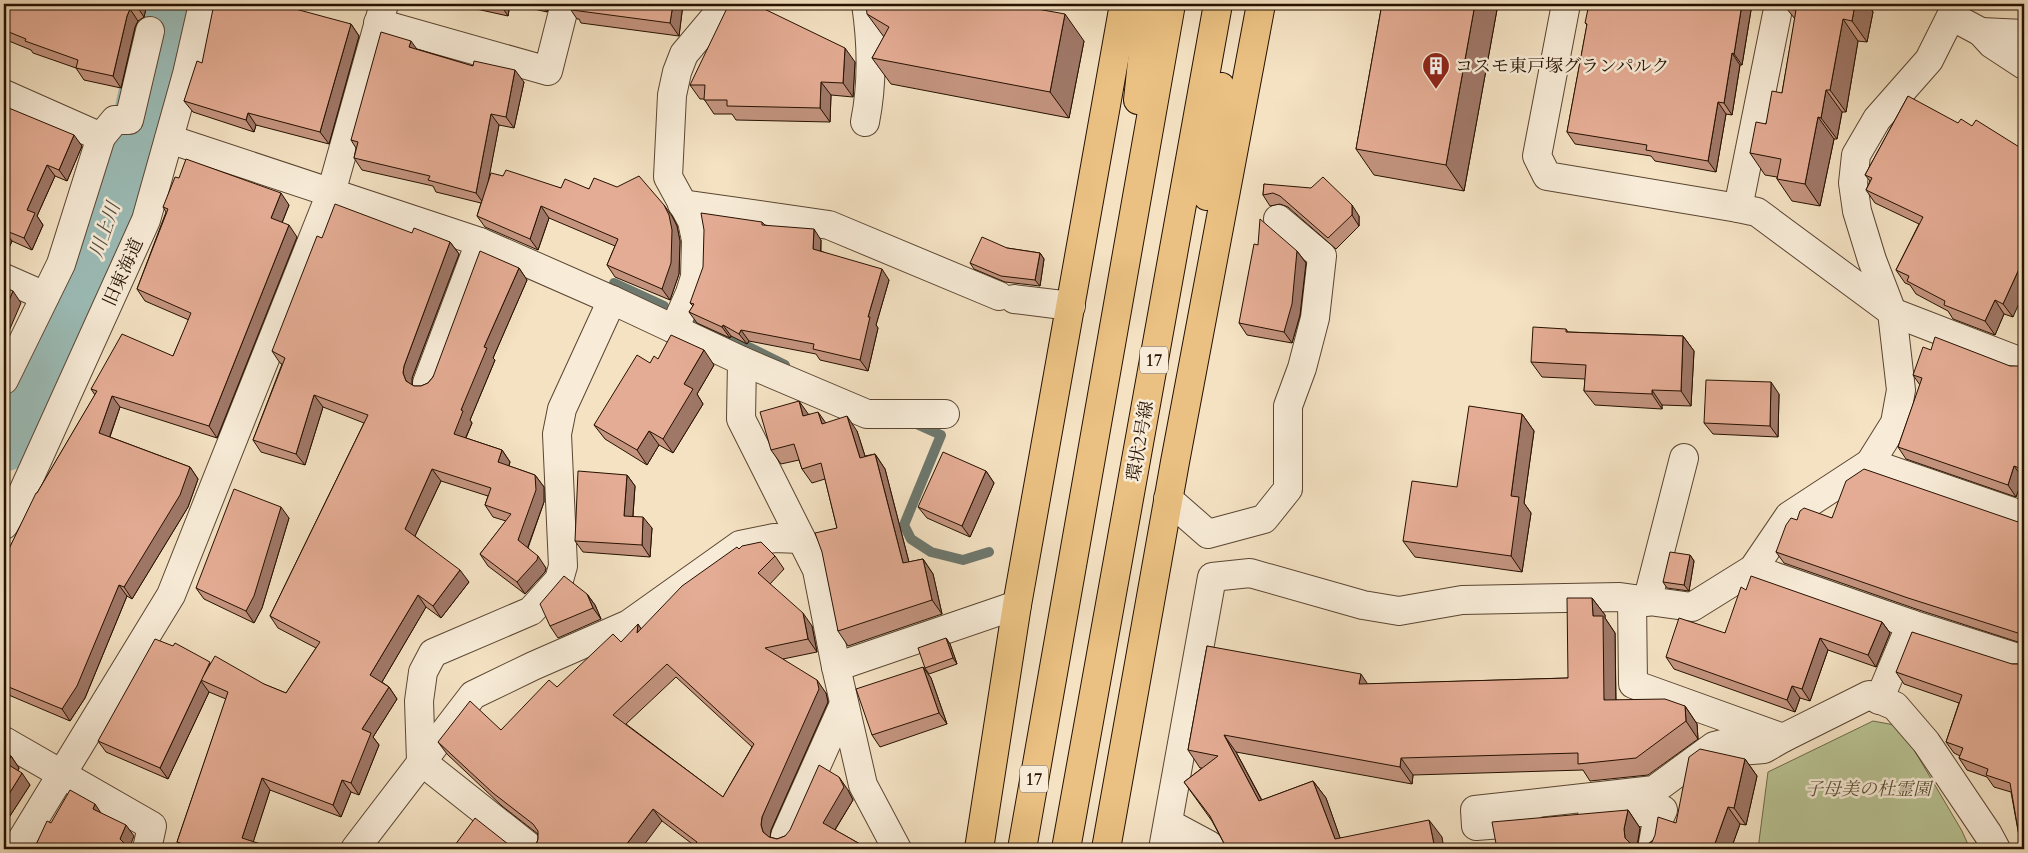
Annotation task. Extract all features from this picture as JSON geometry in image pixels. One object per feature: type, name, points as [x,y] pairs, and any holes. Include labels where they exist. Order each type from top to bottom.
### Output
[{"type":"main road","points":[[979,849],[1017,605],[1124,4]]},
{"type":"main road","points":[[1120,295],[1148,4]]},
{"type":"main road","name":"17","points":[[1022,849],[1171,4]]},
{"type":"main road","name":"環状2号線","points":[[1066,849],[1218,4]]},
{"type":"main road","points":[[1175,462],[1231,4]]},
{"type":"main road","points":[[1106,849],[1168,499],[1261,4]]},
{"type":"street","name":"旧東海道","points":[[4,525],[22,494],[146,220],[187,74],[203,4]]},
{"type":"street","points":[[16,849],[171,595],[331,193],[381,14],[548,71],[565,4]]},
{"type":"street","points":[[674,329],[695,277],[696,240],[692,221],[668,177],[672,95],[677,72],[684,54],[726,4]]},
{"type":"street","points":[[865,122],[871,92],[871,36],[866,4]]},
{"type":"street","points":[[1566,4],[1537,156],[1547,176],[1757,212],[1892,312],[2024,363]]},
{"type":"street","points":[[1738,208],[1779,4]]},
{"type":"street","points":[[1163,849],[1212,577],[1250,573],[1363,605],[1399,610],[1462,600],[1620,597],[1692,607],[1753,568],[1789,516],[1870,463],[1895,424],[1901,390],[1892,312],[1872,260],[1857,211],[1853,183],[1856,155],[1877,119],[1928,60],[1954,10],[1981,32],[1992,44],[2024,66]]},
{"type":"street","points":[[4,380],[61,264],[101,137],[115,120],[129,120],[150,31]]},
{"type":"street","points":[[1981,32],[2024,34]]},
{"type":"street","points":[[4,94],[101,137]]},
{"type":"street","points":[[169,139],[480,242],[612,300],[742,361],[867,414],[945,414]]},
{"type":"street","points":[[682,204],[829,225],[1007,298],[1071,306]]},
{"type":"street","points":[[1168,499],[1208,534],[1264,519],[1288,489],[1288,406],[1302,368],[1315,318],[1322,256],[1278,219]]},
{"type":"street","points":[[427,383],[480,242]]},
{"type":"street","points":[[4,278],[45,296]]},
{"type":"street","points":[[532,849],[421,761],[419,701],[423,672],[433,653],[531,610],[559,580],[563,566],[557,434],[562,409],[612,300]]},
{"type":"street","points":[[742,361],[741,419],[817,570],[836,667],[863,785],[897,849]]},
{"type":"street","points":[[1684,458],[1639,601],[1633,684],[1783,738]]},
{"type":"street","points":[[1870,463],[2024,516]]},
{"type":"street","points":[[354,849],[473,695],[533,666],[629,624],[740,544],[774,538],[801,538]]},
{"type":"street","points":[[1753,568],[1911,624],[2024,660]]},
{"type":"street","points":[[836,667],[990,616],[1017,605]]},
{"type":"street","points":[[1880,700],[1911,624]]},
{"type":"street","points":[[1652,849],[1656,826],[1663,810],[1476,826],[1475,810],[1654,790],[1714,746],[1730,742],[1740,751],[1764,749],[1869,695],[1895,706],[1926,742],[1988,834],[1996,849]]},
{"type":"street","points":[[785,836],[844,704]]},
{"type":"street","points":[[4,741],[152,826],[147,849]]},
{"type":"street","points":[[1168,823],[1209,845],[1212,849]]},
{"type":"green space","name":"子母美の杜霊園","points":[[1873,721],[1900,726],[1962,831],[1970,849],[1758,849],[1768,772]]},
{"type":"building","points":[[4,4],[136,5],[130,9],[127,16],[113,76],[76,68],[78,60],[25,41],[26,39],[4,30]]},
{"type":"building","points":[[214,4],[277,4],[351,24],[320,132],[248,113],[246,120],[184,101],[197,61],[202,63]]},
{"type":"building","points":[[569,4],[673,4],[670,23],[572,10],[573,8],[569,7]]},
{"type":"building","points":[[729,4],[754,4],[845,48],[843,83],[821,82],[820,108],[727,106],[727,100],[704,100],[705,85],[690,85]]},
{"type":"building","points":[[866,4],[1010,4],[1065,14],[1050,92],[872,58],[889,27],[867,14]]},
{"type":"building","name":"コスモ東戸塚グランパルク","points":[[1382,4],[1475,4],[1446,165],[1356,149]]},
{"type":"building","points":[[1589,4],[1742,4],[1724,103],[1718,102],[1708,161],[1646,150],[1647,145],[1567,132]]},
{"type":"building","points":[[1788,4],[1855,4],[1852,21],[1843,19],[1830,90],[1826,90],[1821,118],[1818,117],[1805,184],[1777,179],[1781,159],[1750,153],[1756,122],[1766,124],[1772,91],[1782,93],[1796,10],[1787,9]]},
{"type":"building","points":[[381,32],[411,41],[409,47],[473,66],[474,61],[515,70],[506,117],[491,114],[476,193],[428,180],[430,176],[354,158],[358,142],[351,140]]},
{"type":"building","points":[[1908,96],[1958,123],[1961,119],[1972,126],[1976,120],[2024,150],[2024,258],[2003,304],[1995,300],[1985,321],[1944,305],[1945,301],[1907,281],[1909,276],[1896,270],[1923,217],[1866,190],[1872,178],[1865,175]]},
{"type":"building","points":[[4,106],[74,135],[59,170],[47,165],[27,210],[35,213],[24,238],[4,230]]},
{"type":"building","points":[[186,159],[281,193],[271,218],[289,225],[209,426],[112,396],[99,433],[190,467],[180,495],[124,587],[119,585],[77,686],[62,709],[4,685],[4,554],[6,555],[36,493],[97,391],[91,389],[122,334],[173,356],[191,313],[137,289],[168,209],[163,207],[175,177],[179,178]]},
{"type":"building","points":[[506,170],[561,188],[565,179],[589,189],[594,178],[617,187],[639,176],[664,205],[669,215],[672,230],[671,263],[662,289],[607,265],[618,239],[541,206],[530,239],[477,216],[491,173],[503,176]]},
{"type":"building","points":[[1323,177],[1352,205],[1352,215],[1328,238],[1280,196],[1273,193],[1263,195],[1264,184],[1311,188]]},
{"type":"building","points":[[335,204],[412,233],[414,228],[450,242],[404,366],[403,373],[406,381],[414,386],[428,383],[433,377],[480,251],[519,268],[484,347],[487,348],[461,410],[463,411],[454,434],[502,450],[498,462],[535,475],[536,490],[518,540],[538,556],[537,560],[517,582],[480,554],[511,514],[485,505],[491,488],[432,469],[405,529],[460,570],[433,606],[418,595],[370,675],[389,687],[362,729],[371,733],[351,783],[342,780],[333,805],[262,778],[242,838],[276,849],[198,849],[177,842],[228,692],[201,680],[215,656],[264,684],[286,693],[320,642],[270,616],[368,415],[314,395],[296,454],[253,440],[285,358],[272,351],[317,236],[322,238]]},
{"type":"building","points":[[701,213],[762,222],[762,225],[814,229],[813,249],[882,269],[868,317],[870,317],[860,360],[813,349],[814,344],[741,330],[739,334],[723,325],[722,327],[689,312],[694,304],[690,303],[703,267],[704,230]]},
{"type":"building","points":[[1260,219],[1297,251],[1292,304],[1284,332],[1239,323],[1254,244],[1258,245]]},
{"type":"building","points":[[982,237],[1007,248],[1040,253],[1035,280],[1001,276],[970,263]]},
{"type":"building","points":[[4,287],[13,291],[4,312]]},
{"type":"building","points":[[1533,327],[1566,329],[1566,332],[1683,336],[1681,391],[1652,390],[1652,394],[1584,391],[1586,365],[1531,362]]},
{"type":"building","points":[[671,335],[704,350],[684,384],[693,389],[663,439],[649,431],[637,450],[594,425],[637,355],[650,363],[654,356],[658,359]]},
{"type":"building","points":[[1935,337],[2010,366],[2024,367],[2024,470],[2014,466],[2008,485],[1898,447],[1922,378],[1913,375],[1923,347],[1931,350]]},
{"type":"building","points":[[1706,380],[1771,382],[1770,426],[1704,423]]},
{"type":"building","points":[[799,401],[803,416],[818,412],[822,424],[847,416],[860,458],[875,454],[903,563],[923,559],[932,600],[838,631],[822,552],[815,533],[837,528],[821,463],[802,469],[794,444],[771,450],[760,412]]},
{"type":"building","points":[[1469,406],[1522,414],[1511,496],[1519,497],[1511,556],[1403,541],[1412,481],[1457,487]]},
{"type":"building","points":[[943,452],[986,471],[962,526],[918,507]]},
{"type":"building","points":[[1864,469],[2024,524],[2024,636],[1776,552],[1786,525],[1791,518],[1797,520],[1800,511],[1804,508],[1832,518],[1846,481]]},
{"type":"building","points":[[578,471],[627,475],[624,516],[643,517],[642,545],[575,541]]},
{"type":"building","points":[[234,489],[281,507],[254,596],[246,611],[196,588]]},
{"type":"building","points":[[761,542],[775,556],[758,573],[803,613],[808,639],[765,648],[817,680],[819,689],[762,817],[761,825],[763,832],[769,837],[777,839],[785,836],[790,830],[819,765],[839,777],[844,787],[823,823],[860,844],[857,849],[693,849],[697,842],[653,809],[623,849],[531,849],[536,845],[538,839],[538,831],[533,824],[493,793],[438,742],[470,701],[501,730],[549,680],[557,687],[613,634],[621,642],[638,624],[637,633],[682,586],[737,547],[739,549],[742,546]],"holes":[[[667,664],[754,744],[723,797],[613,715]]]},
{"type":"building","points":[[1670,552],[1690,555],[1684,585],[1663,582]]},
{"type":"building","points":[[564,576],[587,594],[593,608],[550,626],[540,604]]},
{"type":"building","points":[[1751,576],[1882,622],[1868,655],[1820,638],[1802,689],[1792,686],[1787,700],[1666,657],[1679,618],[1725,633],[1741,587],[1746,590]]},
{"type":"building","points":[[1567,598],[1592,598],[1593,616],[1603,616],[1604,700],[1665,699],[1685,706],[1686,721],[1636,758],[1578,764],[1578,753],[1401,758],[1400,767],[1224,735],[1259,801],[1313,781],[1335,839],[1429,820],[1435,849],[1227,849],[1210,816],[1184,782],[1218,756],[1188,750],[1207,646],[1361,674],[1359,684],[1568,678]]},
{"type":"building","points":[[1912,632],[2012,664],[2020,664],[2024,661],[2024,847],[2021,847],[2010,783],[1986,775],[1988,769],[1959,758],[1963,748],[1946,742],[1962,695],[1896,672]]},
{"type":"building","points":[[946,638],[953,658],[925,668],[918,648]]},
{"type":"building","points":[[155,639],[173,646],[175,643],[210,662],[160,768],[98,741]]},
{"type":"building","points":[[923,667],[939,713],[872,735],[856,689]]},
{"type":"building","points":[[1700,749],[1745,759],[1734,808],[1728,807],[1713,849],[1497,849],[1492,822],[1628,810],[1624,829],[1625,838],[1637,847],[1645,846],[1652,842],[1658,817],[1676,823],[1689,757]]},
{"type":"building","points":[[4,752],[11,756],[7,764],[22,773],[4,802]]},
{"type":"building","points":[[70,790],[95,804],[93,809],[126,825],[120,839],[124,843],[121,849],[34,849],[47,821],[51,823]]},
{"type":"building","points":[[475,818],[513,848],[515,849],[452,849]]},
{"type":"waterway","name":"川上川","points":[[4,442],[89,275],[143,116],[168,4]]},
{"type":"waterway","name":"川上川","points":[[143,116],[150,117]]},
{"type":"waterway","points":[[614,283],[664,306]]},
{"type":"waterway","points":[[694,320],[785,365]]},
{"type":"waterway","points":[[912,422],[941,435],[904,525],[911,539],[931,552],[963,560],[989,552]]},
{"type":"place","name":"コスモ東戸塚グランパルク","points":[[1436,90]]}]
